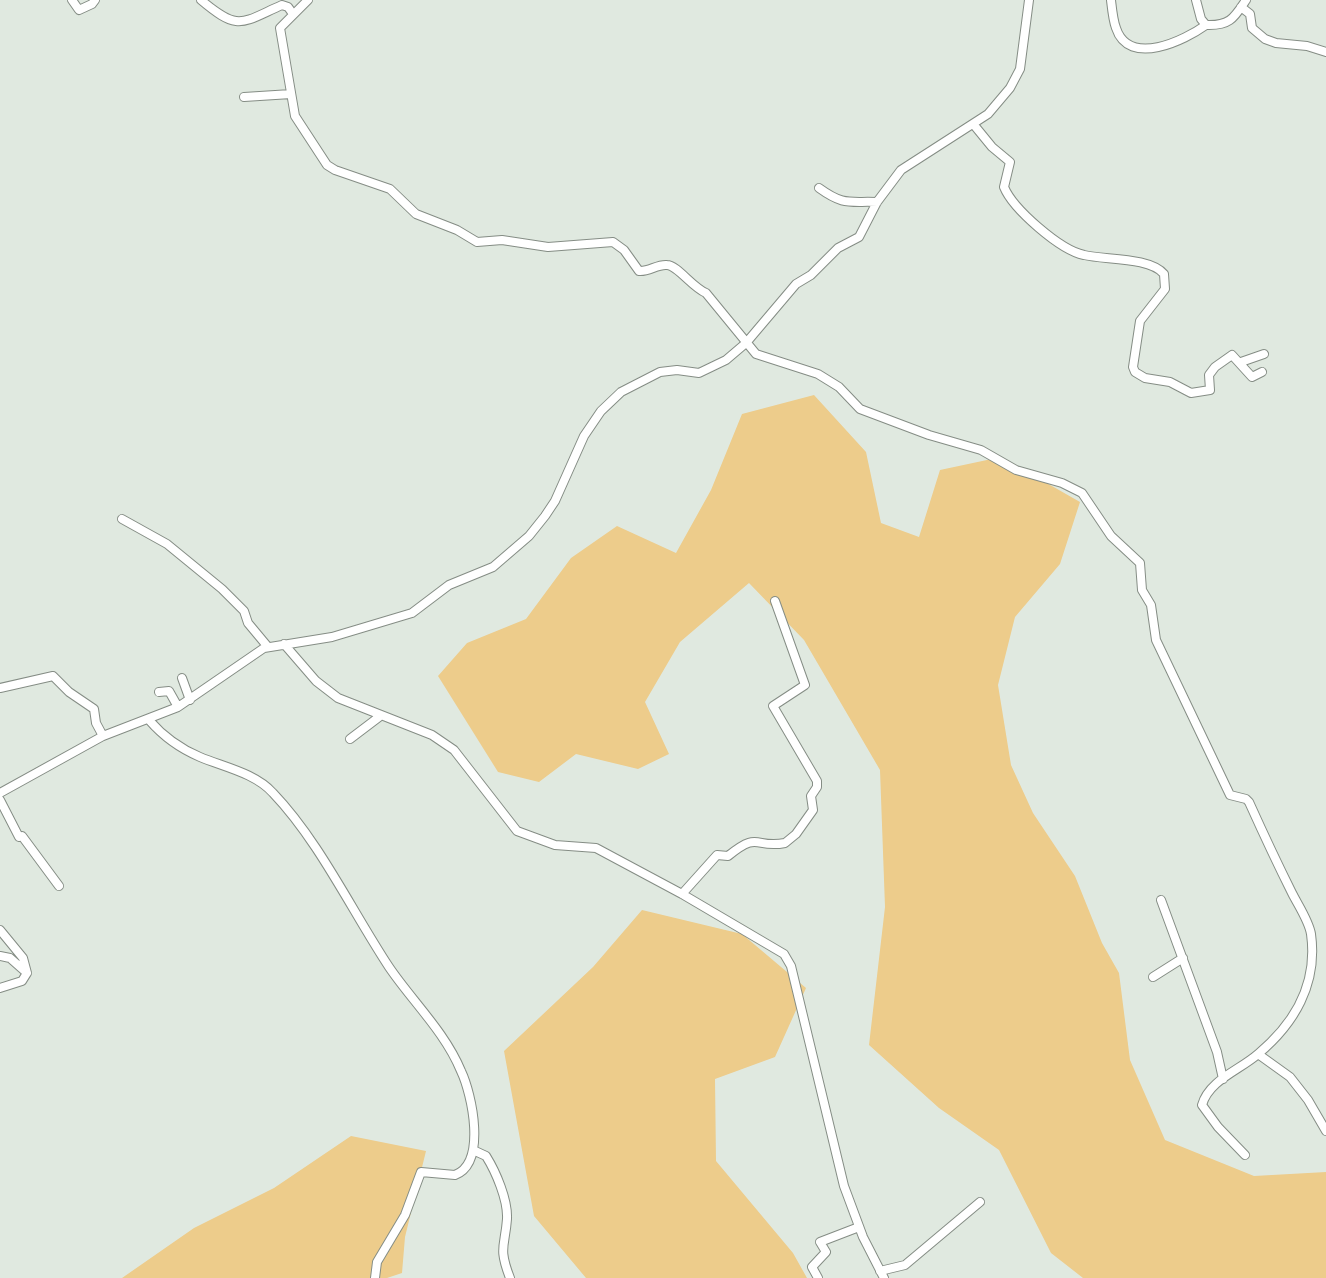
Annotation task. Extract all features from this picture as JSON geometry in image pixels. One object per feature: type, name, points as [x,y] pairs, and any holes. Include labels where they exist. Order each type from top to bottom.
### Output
[{"type":"street","points":[[72,0],[79,10],[92,4],[95,0]]},
{"type":"street","points":[[201,0],[219,15],[236,22],[251,21],[282,5],[288,7],[293,14]]},
{"type":"street","points":[[308,0],[280,28],[297,120],[327,165],[335,170],[390,189],[422,217],[457,230],[477,242],[502,240],[548,248],[612,242],[624,250],[639,271],[664,264],[672,266],[696,288],[706,293],[756,354],[810,370],[829,380],[860,409],[929,435],[981,450],[1016,470],[1072,488],[1088,500],[1111,536],[1137,558],[1141,567],[1142,590],[1152,610],[1156,640],[1210,759],[1230,795],[1249,802],[1311,934],[1312,959],[1299,1008],[1282,1033],[1258,1054],[1212,1086],[1202,1105],[1218,1127],[1245,1155]]},
{"type":"street","points":[[0,792],[103,736],[178,707],[268,647],[332,637],[412,613],[449,585],[493,567],[529,536],[545,516],[559,493],[584,436],[601,411],[621,392],[660,372],[677,370],[699,373],[726,360],[746,343],[796,284],[811,275],[838,248],[859,237],[877,202],[901,170],[974,125],[1000,101],[1020,69],[1029,0]]},
{"type":"street","points":[[1111,0],[1116,28],[1128,44],[1149,48],[1180,42],[1206,25],[1224,25],[1244,4],[1250,14],[1252,28],[1265,39],[1326,52]]},
{"type":"street","points":[[1196,0],[1201,19],[1206,25]]},
{"type":"street","points":[[244,97],[291,94]]},
{"type":"street","points":[[974,125],[992,147],[1010,162],[1004,187],[1026,218],[1081,254],[1147,264],[1164,274],[1165,289],[1139,323],[1133,367],[1135,372],[1146,379],[1172,382],[1194,393],[1210,390],[1209,375],[1215,367],[1230,356],[1235,355],[1252,377],[1262,372]]},
{"type":"street","points":[[819,188],[847,204],[877,202]]},
{"type":"street","points":[[1241,363],[1264,354]]},
{"type":"street","points":[[122,519],[167,544],[222,589],[244,611],[248,623],[268,647]]},
{"type":"street","points":[[682,894],[717,855],[728,856],[741,845],[755,841],[784,843],[796,834],[813,810],[811,796],[817,786],[817,781],[772,706],[805,684],[775,601]]},
{"type":"street","points":[[284,644],[316,681],[338,698],[379,717],[432,735],[454,750],[517,831],[555,844],[596,848],[682,894],[776,949],[788,959],[844,1186],[859,1227],[882,1275],[905,1265],[980,1202]]},
{"type":"street","points":[[0,687],[53,676],[69,692],[94,709],[96,723],[103,736]]},
{"type":"street","points":[[182,678],[190,700]]},
{"type":"street","points":[[159,692],[169,691],[178,707]]},
{"type":"street","points":[[350,739],[379,717]]},
{"type":"street","points":[[148,720],[158,731],[193,754],[254,779],[272,792],[316,851],[387,964],[457,1061],[470,1095],[475,1138],[473,1150],[465,1169],[458,1174],[424,1170],[420,1173],[405,1215],[377,1262],[375,1278]]},
{"type":"street","points":[[0,800],[19,837],[22,836],[59,886]]},
{"type":"street","points":[[1161,900],[1217,1052],[1223,1079]]},
{"type":"street","points":[[0,930],[23,958],[27,973],[22,981],[0,988]]},
{"type":"street","points":[[0,956],[10,958],[27,973]]},
{"type":"street","points":[[1153,977],[1183,958]]},
{"type":"street","points":[[1258,1054],[1290,1077],[1308,1100],[1326,1131]]},
{"type":"street","points":[[473,1150],[486,1156],[501,1192],[507,1217],[501,1246],[510,1278]]},
{"type":"street","points":[[818,1278],[812,1267],[826,1252],[820,1242],[859,1227]]},
{"type":"shaded area","points":[[814,395],[866,452],[881,523],[919,537],[940,470],[1001,457],[1080,502],[1060,564],[1015,617],[998,685],[1011,765],[1033,813],[1075,876],[1102,943],[1119,973],[1130,1060],[1165,1140],[1254,1176],[1326,1172],[1326,1278],[1083,1278],[1051,1253],[999,1150],[939,1108],[869,1045],[885,907],[880,770],[804,640],[749,583],[680,642],[645,702],[669,754],[638,769],[576,754],[539,782],[498,772],[438,676],[467,643],[526,619],[571,558],[617,526],[676,553],[711,490],[742,414]]},
{"type":"shaded area","points":[[642,910],[742,934],[806,988],[775,1057],[715,1079],[716,1161],[793,1253],[807,1278],[586,1278],[534,1216],[504,1051],[593,967]]},
{"type":"shaded area","points":[[351,1136],[426,1151],[405,1237],[402,1273],[387,1278],[122,1278],[194,1228],[274,1188]]}]
